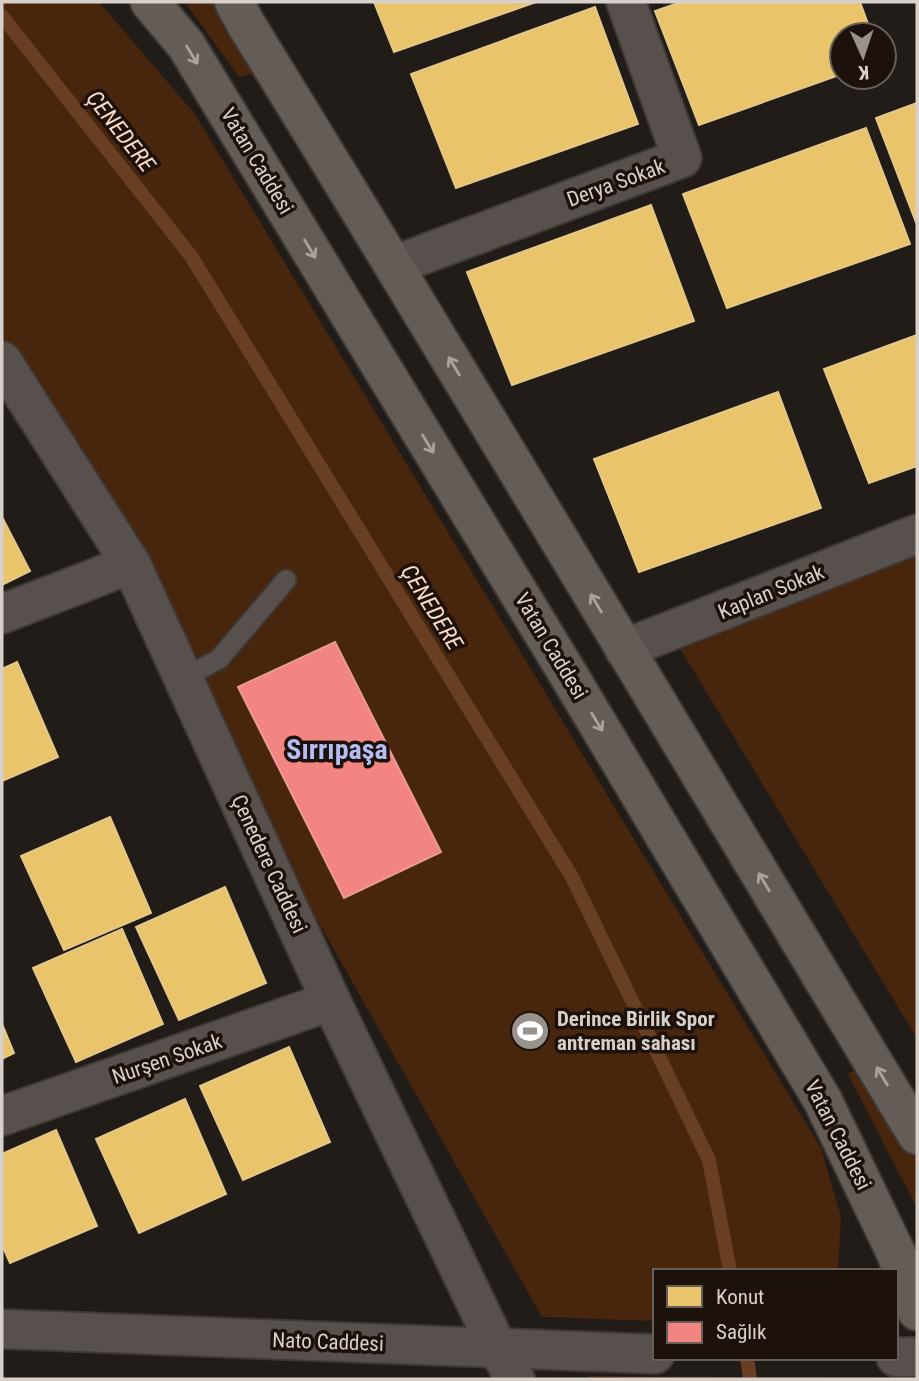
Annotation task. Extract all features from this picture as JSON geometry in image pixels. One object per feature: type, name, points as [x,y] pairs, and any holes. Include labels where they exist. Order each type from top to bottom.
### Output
[{"type":"main road","name":"Vatan Caddesi","points":[[150,2],[194,57],[823,1101],[896,1253],[917,1311]]},
{"type":"main road","points":[[234,2],[395,265],[917,1135]]},
{"type":"street","name":"Derya Sokak","points":[[395,265],[682,158],[626,2]]},
{"type":"street","name":"Çenedere Caddesi","points":[[2,361],[131,564],[331,1001],[507,1364]]},
{"type":"street","name":"Kaplan Sokak","points":[[624,649],[917,534]]},
{"type":"street","points":[[2,614],[131,564]]},
{"type":"street","name":"Nurşen Sokak","points":[[2,1116],[331,1001]]},
{"type":"street","name":"Nato Caddesi","points":[[2,1329],[507,1364],[653,1354]]},
{"type":"street","points":[[898,1357],[917,1357]]},
{"type":"lane","points":[[184,678],[219,659],[286,580]]},
{"type":"shaded area","points":[[2,2],[99,2],[194,113],[821,1148],[841,1217],[838,1269],[653,1269],[653,1321],[542,1317],[2,363]]},
{"type":"shaded area","points":[[185,2],[220,2],[261,66],[251,74],[239,77]]},
{"type":"shaded area","points":[[917,534],[917,1038],[670,632]]},
{"type":"shaded area","points":[[864,1065],[917,1156],[917,1208],[848,1074]]},
{"type":"shaded area","points":[[588,1376],[909,1378],[910,1379],[589,1379]]},
{"type":"building: Konut","points":[[374,2],[536,2],[394,52]]},
{"type":"building: Konut","points":[[681,2],[860,2],[867,21],[828,21],[828,79],[699,125],[655,11]]},
{"type":"building: Konut","points":[[595,7],[638,124],[456,188],[411,74]]},
{"type":"building: Konut","points":[[917,103],[917,225],[876,118]]},
{"type":"building: Konut","points":[[866,128],[910,244],[727,308],[683,194]]},
{"type":"building: Konut","points":[[651,205],[694,321],[512,385],[467,272]]},
{"type":"building: Konut","points":[[917,335],[917,466],[869,483],[824,369]]},
{"type":"building: Konut","points":[[778,392],[821,508],[639,572],[594,459]]},
{"type":"building: Konut","points":[[2,517],[30,571],[2,585]]},
{"type":"building: Konut","points":[[17,662],[58,757],[2,781],[2,669]]},
{"type":"building: Konut","points":[[110,817],[151,913],[64,950],[21,856]]},
{"type":"building: Konut","points":[[225,887],[266,983],[179,1020],[136,927]]},
{"type":"building: Konut","points":[[122,929],[163,1024],[76,1062],[33,968]]},
{"type":"building: Konut","points":[[2,1024],[14,1053],[2,1059]]},
{"type":"building: Konut","points":[[289,1047],[330,1142],[243,1180],[200,1086]]},
{"type":"building: Konut","points":[[185,1099],[226,1194],[139,1233],[96,1139]]},
{"type":"building: Konut","points":[[56,1130],[97,1226],[10,1263],[2,1245],[2,1154]]},
{"type":"building: Sağlık","points":[[335,642],[441,852],[344,898],[238,687]]},
{"type":"waterway","name":"ÇENEDERE","points":[[2,16],[191,256],[572,877],[709,1160],[730,1269]]},
{"type":"waterway","name":"ÇENEDERE","points":[[747,1360],[750,1379]]},
{"type":"place","name":"Derince Birlik Spor antreman sahası","points":[[530,1031]]},
{"type":"district","name":"Sırrıpaşa","points":[[337,749]]}]
